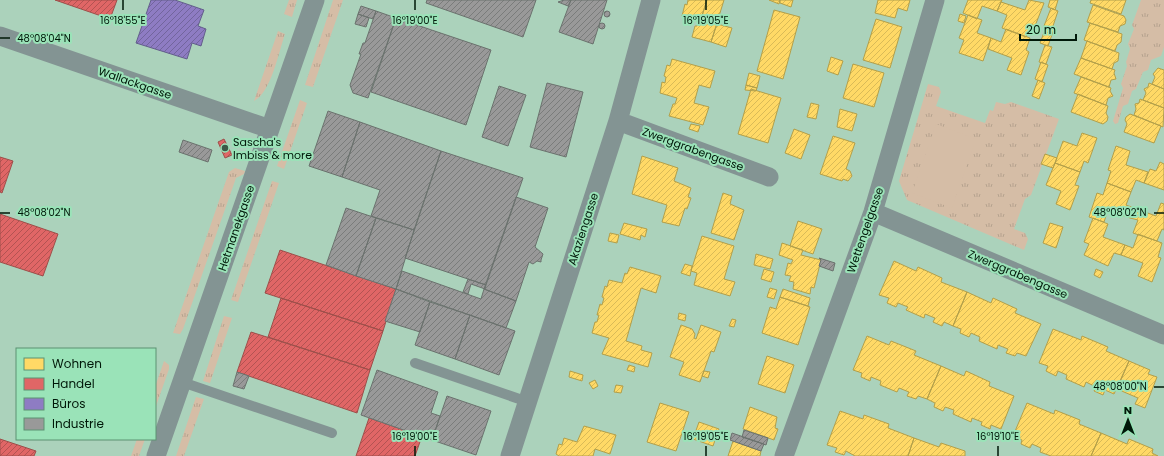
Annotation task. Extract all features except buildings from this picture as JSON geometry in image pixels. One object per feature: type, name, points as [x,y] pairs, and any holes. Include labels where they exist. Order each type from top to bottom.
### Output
[{"type":"street","name":"Hetmanekgasse","points":[[156,456],[315,0]]},
{"type":"street","name":"Akaziengasse","points":[[510,456],[618,121],[652,0]]},
{"type":"street","name":"Wettengelgasse","points":[[784,456],[873,212],[935,0]]},
{"type":"street","name":"Wallackgasse","points":[[0,36],[270,130]]},
{"type":"street","name":"Zwerggrabengasse","points":[[618,121],[769,177]]},
{"type":"street","name":"Zwerggrabengasse","points":[[873,212],[1164,335]]},
{"type":"lane","points":[[415,363],[528,402]]},
{"type":"lane","points":[[182,382],[332,433]]},
{"type":"green space","points":[[289,0],[297,0],[292,17],[284,14]]},
{"type":"green space","points":[[333,0],[343,0],[313,87],[305,85]]},
{"type":"green space","points":[[1141,0],[1164,0],[1164,47],[1161,56],[1151,60],[1148,70],[1143,72],[1136,89],[1132,91],[1128,104],[1123,106],[1118,123],[1115,124],[1113,121],[1123,88],[1121,84],[1127,66],[1126,62],[1130,49],[1128,44],[1134,29],[1132,25]]},
{"type":"green space","points":[[278,31],[285,34],[274,71],[265,90],[260,97],[254,101]]},
{"type":"green space","points":[[928,84],[939,87],[941,92],[936,106],[985,123],[990,110],[993,111],[996,102],[1005,104],[1011,102],[1059,119],[1031,195],[1025,199],[1014,229],[1025,233],[1028,239],[1024,250],[907,200],[899,181]]},
{"type":"green space","points":[[300,100],[307,103],[284,169],[277,166]]},
{"type":"green space","points":[[936,124],[976,139],[952,208],[912,193]]},
{"type":"green space","points":[[235,168],[245,171],[244,174],[236,178],[183,329],[180,334],[173,333],[229,172]]},
{"type":"green space","points":[[272,181],[279,183],[238,302],[231,300]]},
{"type":"green space","points":[[224,316],[232,318],[210,383],[203,381]]},
{"type":"green space","points":[[164,361],[169,365],[169,369],[156,406],[156,384]]},
{"type":"green space","points":[[196,397],[204,399],[184,456],[176,456]]},
{"type":"green space","points":[[137,440],[145,440],[139,456],[131,456]]},
{"type":"place","name":"Sascha's Imbiss & more","points":[[225,148]]}]
